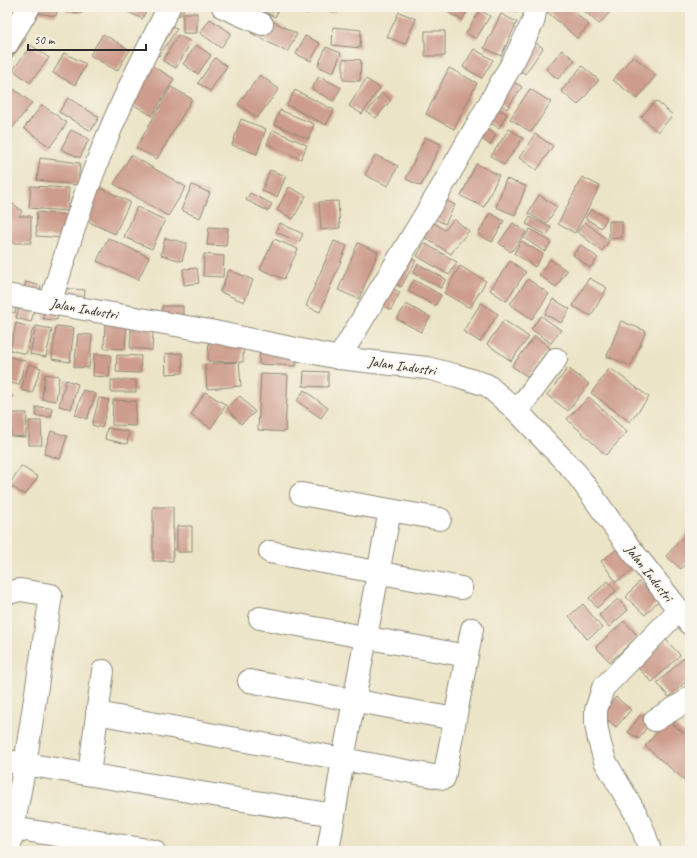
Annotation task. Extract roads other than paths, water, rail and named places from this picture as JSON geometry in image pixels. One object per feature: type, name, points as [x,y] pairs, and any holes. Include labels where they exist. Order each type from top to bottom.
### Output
[{"type":"street","points":[[7,44],[29,7]]},
{"type":"street","points":[[50,303],[92,176],[110,130],[136,73],[169,7]]},
{"type":"street","points":[[223,7],[262,24]]},
{"type":"street","points":[[339,358],[438,192],[513,62],[533,22],[536,7]]},
{"type":"street","name":"Jalan Industri","points":[[7,295],[210,331],[339,358],[427,368],[487,385],[517,411],[576,473],[626,544],[684,617]]},
{"type":"street","points":[[517,411],[556,359]]},
{"type":"street","points":[[301,494],[440,519]]},
{"type":"street","points":[[328,851],[343,759],[390,510]]},
{"type":"street","points":[[270,552],[461,588]]},
{"type":"street","points":[[7,593],[20,590],[51,595],[16,762],[9,851]]},
{"type":"street","points":[[649,851],[649,847],[636,814],[606,761],[596,724],[596,710],[603,688],[684,617]]},
{"type":"street","points":[[260,618],[467,656]]},
{"type":"street","points":[[97,713],[444,778],[472,629]]},
{"type":"street","points":[[89,774],[103,671]]},
{"type":"street","points":[[249,681],[456,718]]},
{"type":"street","points":[[655,720],[685,702],[690,697]]},
{"type":"street","points":[[16,762],[334,815]]},
{"type":"street","points":[[10,828],[154,851]]}]
